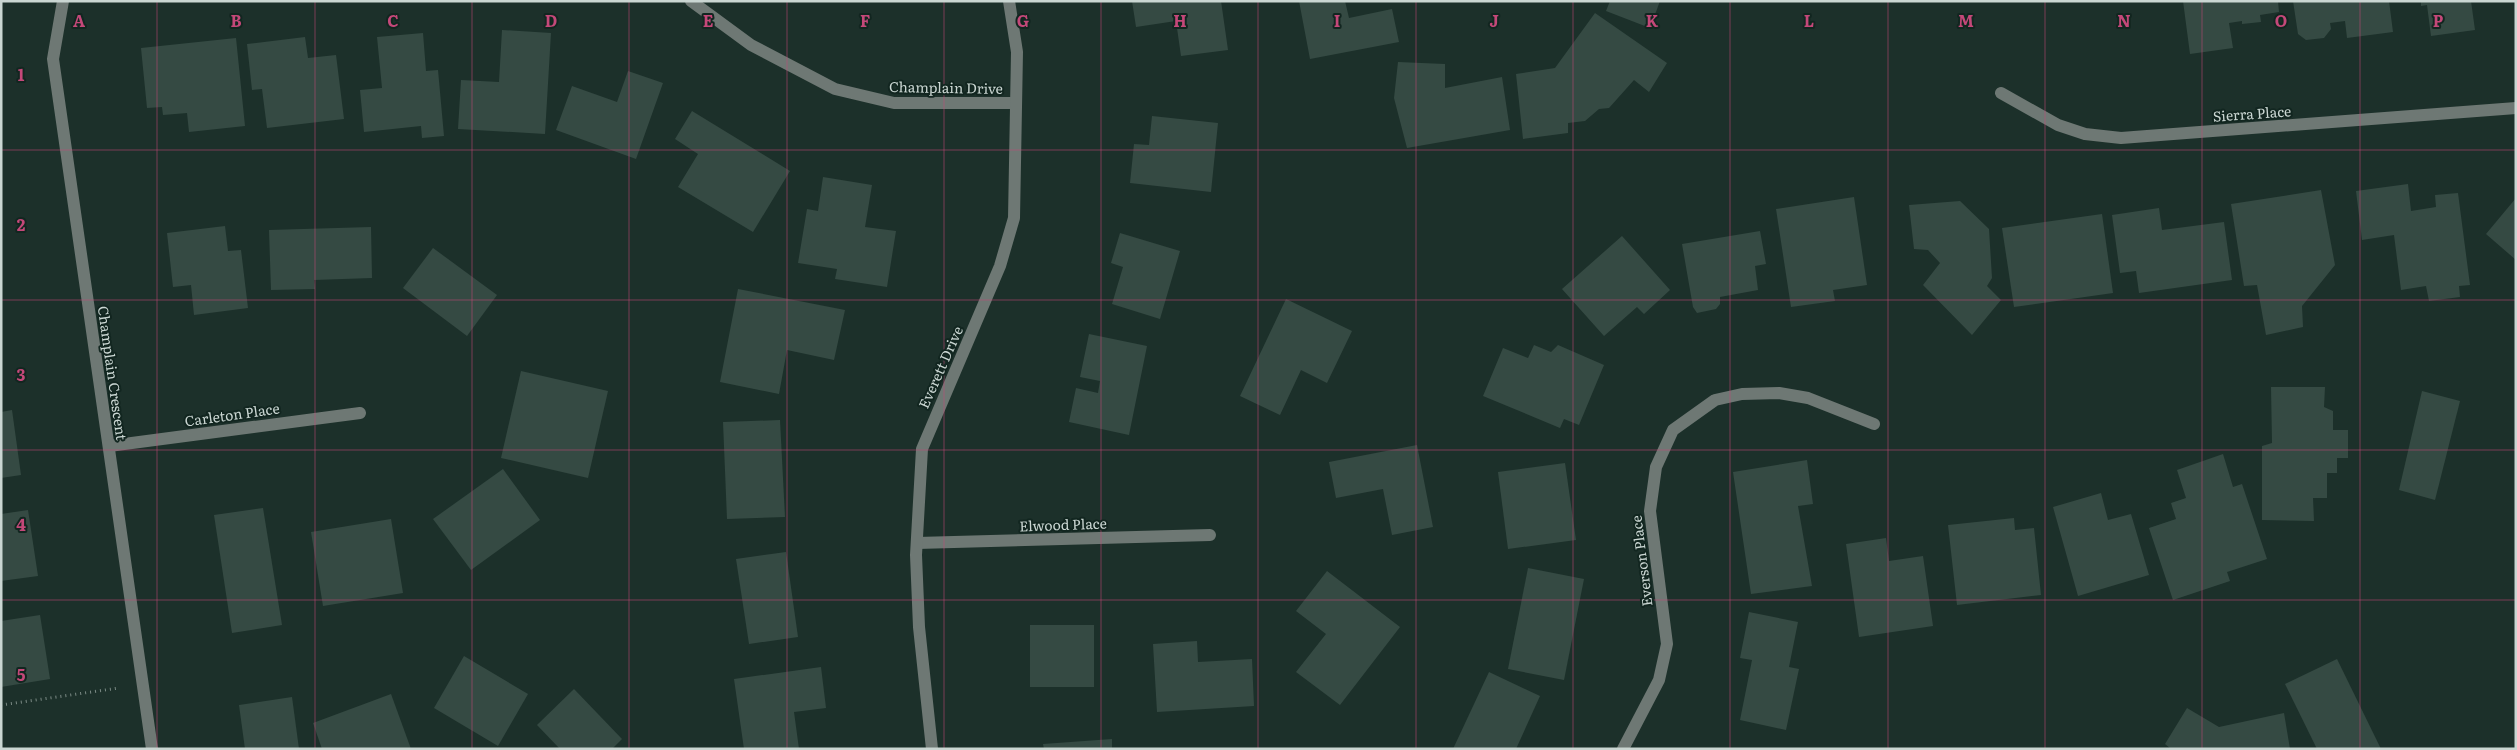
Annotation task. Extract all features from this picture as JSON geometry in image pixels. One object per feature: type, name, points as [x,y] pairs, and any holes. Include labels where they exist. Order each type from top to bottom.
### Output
[{"type":"street","name":"Champlain Crescent","points":[[63,1],[53,59],[152,749]]},
{"type":"street","name":"Champlain Drive","points":[[691,1],[751,45],[835,89],[894,103],[1016,104]]},
{"type":"street","name":"Everett Drive","points":[[932,749],[919,627],[917,543],[922,449],[1000,266],[1014,218],[1016,52],[1009,1]]},
{"type":"street","name":"Sierra Place","points":[[2001,93],[2058,124],[2085,134],[2121,138],[2516,108]]},
{"type":"street","name":"Everson Place","points":[[1623,749],[1659,680],[1667,644],[1650,511],[1656,467],[1673,430],[1715,400],[1742,394],[1779,393],[1808,398],[1874,424]]},
{"type":"street","name":"Carleton Place","points":[[109,446],[360,413]]},
{"type":"street","name":"Elwood Place","points":[[917,543],[1210,535]]},
{"type":"path","points":[[1,705],[142,685]]},
{"type":"building","points":[[1132,1],[1221,1],[1228,50],[1181,56],[1176,21],[1136,27]]},
{"type":"building","points":[[1299,1],[1345,1],[1349,18],[1392,9],[1399,42],[1310,59]]},
{"type":"building","points":[[1610,1],[1660,1],[1650,28],[1606,11]]},
{"type":"building","points":[[2183,1],[2278,1],[2279,12],[2260,15],[2261,22],[2242,24],[2242,21],[2229,23],[2233,48],[2190,54]]},
{"type":"building","points":[[2293,1],[2389,1],[2393,32],[2347,38],[2345,21],[2330,23],[2331,29],[2324,38],[2306,40],[2298,34]]},
{"type":"building","points":[[2421,1],[2471,1],[2475,30],[2431,36],[2427,5],[2421,6]]},
{"type":"building","points":[[1595,13],[1667,63],[1649,92],[1634,80],[1609,108],[1599,109],[1585,121],[1568,123],[1568,133],[1523,139],[1516,74],[1555,68]]},
{"type":"building","points":[[502,30],[551,33],[545,134],[458,129],[461,80],[499,82]]},
{"type":"building","points":[[423,33],[426,71],[438,70],[444,136],[422,138],[421,126],[364,132],[360,90],[382,88],[377,37]]},
{"type":"building","points":[[305,37],[308,58],[336,55],[344,119],[267,128],[262,89],[252,90],[247,44]]},
{"type":"building","points":[[236,38],[245,126],[189,132],[187,113],[163,115],[162,107],[147,108],[141,48]]},
{"type":"building","points":[[1398,62],[1445,64],[1445,88],[1502,77],[1510,130],[1407,148],[1394,98]]},
{"type":"building","points":[[628,71],[663,83],[636,159],[556,130],[572,86],[617,102]]},
{"type":"building","points":[[692,111],[790,171],[753,232],[678,187],[698,154],[675,139]]},
{"type":"building","points":[[1152,116],[1218,123],[1211,192],[1130,183],[1134,144],[1149,145]]},
{"type":"building","points":[[823,177],[872,185],[865,227],[896,231],[887,287],[835,279],[837,269],[798,263],[807,209],[818,211]]},
{"type":"building","points":[[2408,184],[2411,211],[2436,207],[2435,195],[2458,193],[2470,285],[2459,286],[2460,297],[2429,301],[2426,286],[2401,290],[2394,235],[2362,240],[2356,191]]},
{"type":"building","points":[[2321,190],[2335,265],[2302,306],[2303,327],[2266,335],[2257,285],[2244,286],[2231,204]]},
{"type":"building","points":[[1854,197],[1867,285],[1833,290],[1835,301],[1791,307],[1776,209]]},
{"type":"building","points":[[2516,198],[2516,260],[2486,234]]},
{"type":"building","points":[[1960,201],[1989,229],[1992,278],[1987,286],[2001,300],[1972,335],[1923,285],[1940,263],[1928,250],[1914,249],[1909,205]]},
{"type":"building","points":[[2159,208],[2162,230],[2224,222],[2232,280],[2139,293],[2136,271],[2120,273],[2112,215]]},
{"type":"building","points":[[2102,214],[2113,293],[2014,307],[2002,228]]},
{"type":"building","points":[[225,226],[228,251],[241,250],[248,308],[194,315],[191,285],[173,287],[167,233]]},
{"type":"building","points":[[371,227],[372,278],[314,280],[315,289],[271,290],[269,230]]},
{"type":"building","points":[[1760,231],[1766,264],[1755,266],[1758,290],[1720,297],[1720,304],[1716,309],[1697,313],[1693,307],[1682,244]]},
{"type":"building","points":[[1120,233],[1180,251],[1160,319],[1112,304],[1123,267],[1111,263]]},
{"type":"building","points":[[1622,236],[1670,290],[1644,314],[1637,307],[1604,336],[1562,289]]},
{"type":"building","points":[[433,248],[497,295],[467,336],[403,288]]},
{"type":"building","points":[[738,289],[845,310],[834,360],[787,350],[779,394],[720,382]]},
{"type":"building","points":[[1286,299],[1352,331],[1327,383],[1301,370],[1280,415],[1240,396]]},
{"type":"building","points":[[1089,334],[1147,346],[1129,435],[1069,422],[1076,388],[1098,393],[1100,381],[1080,377]]},
{"type":"building","points":[[1534,345],[1551,352],[1558,345],[1604,365],[1579,425],[1564,419],[1560,428],[1483,396],[1503,348],[1528,358]]},
{"type":"building","points":[[521,371],[608,391],[588,478],[501,458]]},
{"type":"building","points":[[2271,387],[2325,387],[2324,407],[2333,411],[2333,430],[2348,430],[2348,458],[2337,458],[2337,473],[2327,473],[2327,498],[2313,498],[2314,521],[2262,520],[2262,446],[2272,443]]},
{"type":"building","points":[[2422,391],[2460,401],[2435,500],[2399,490]]},
{"type":"building","points":[[12,410],[21,475],[1,478],[1,412]]},
{"type":"building","points":[[780,420],[785,517],[727,519],[723,422]]},
{"type":"building","points":[[1417,445],[1433,527],[1392,535],[1383,489],[1336,498],[1329,462]]},
{"type":"building","points":[[2223,454],[2233,487],[2242,484],[2267,559],[2227,572],[2230,581],[2173,600],[2149,528],[2176,519],[2171,503],[2186,498],[2177,470]]},
{"type":"building","points":[[1807,460],[1813,504],[1798,506],[1812,586],[1751,594],[1733,472]]},
{"type":"building","points":[[1565,463],[1576,540],[1508,549],[1498,472]]},
{"type":"building","points":[[503,469],[540,520],[471,570],[433,519]]},
{"type":"building","points":[[2101,493],[2108,520],[2131,514],[2149,575],[2078,596],[2053,507]]},
{"type":"building","points":[[263,508],[282,625],[232,633],[214,515]]},
{"type":"building","points":[[28,510],[38,576],[1,581],[1,514]]},
{"type":"building","points":[[2014,518],[2015,530],[2034,528],[2041,595],[1957,605],[1948,525]]},
{"type":"building","points":[[391,519],[403,593],[323,606],[311,532]]},
{"type":"building","points":[[1886,538],[1889,561],[1923,556],[1933,626],[1859,637],[1846,544]]},
{"type":"building","points":[[786,552],[798,637],[749,644],[736,559]]},
{"type":"building","points":[[1528,568],[1584,579],[1564,680],[1508,669]]},
{"type":"building","points":[[1327,571],[1400,627],[1340,705],[1296,672],[1326,634],[1296,611]]},
{"type":"building","points":[[1749,612],[1798,622],[1789,667],[1799,669],[1786,730],[1740,720],[1752,660],[1740,658]]},
{"type":"building","points":[[40,615],[50,679],[1,687],[1,621]]},
{"type":"building","points":[[1030,625],[1094,625],[1094,687],[1030,687]]},
{"type":"building","points":[[1197,641],[1198,662],[1252,659],[1254,706],[1157,712],[1153,644]]},
{"type":"building","points":[[464,656],[528,694],[498,746],[434,708]]},
{"type":"building","points":[[2337,659],[2381,749],[2317,749],[2285,684]]},
{"type":"building","points":[[821,667],[826,708],[794,712],[799,749],[744,749],[734,679]]},
{"type":"building","points":[[1489,672],[1540,696],[1516,749],[1453,749]]},
{"type":"building","points":[[574,689],[622,739],[612,749],[560,749],[537,725]]},
{"type":"building","points":[[391,694],[411,749],[322,749],[313,723]]},
{"type":"building","points":[[292,697],[299,749],[245,749],[239,705]]},
{"type":"building","points":[[2187,708],[2219,727],[2284,713],[2290,749],[2171,749],[2165,744]]},
{"type":"building","points":[[1112,739],[1112,749],[1044,749],[1043,744]]}]
